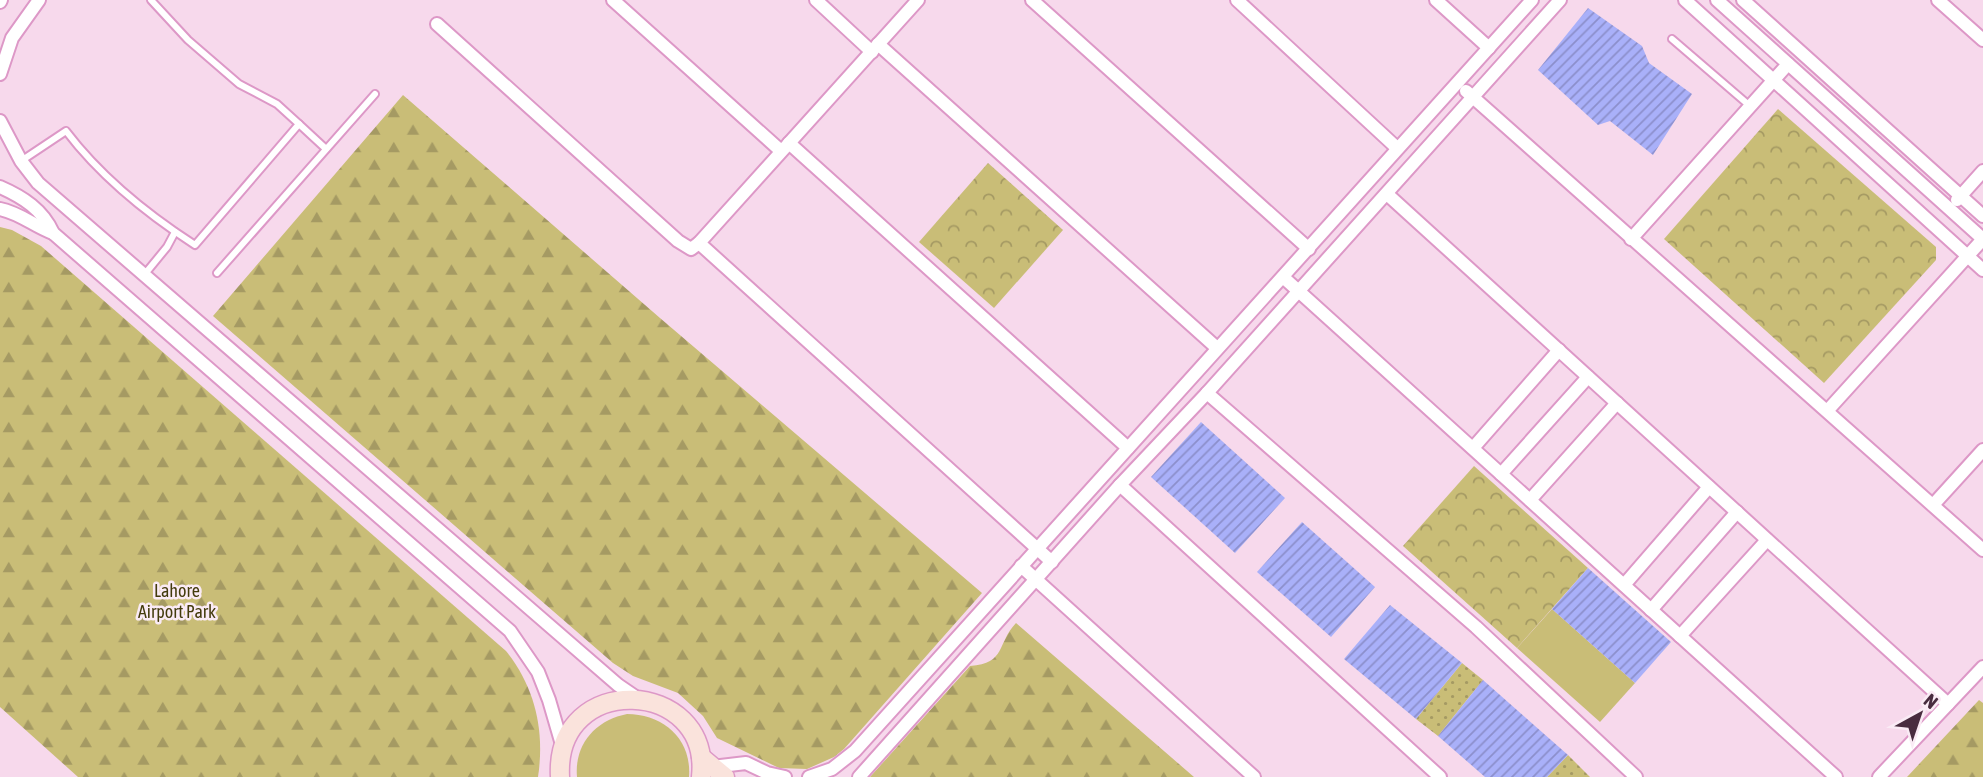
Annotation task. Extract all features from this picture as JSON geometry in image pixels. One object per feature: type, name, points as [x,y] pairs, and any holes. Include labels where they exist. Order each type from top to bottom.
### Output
[{"type":"street","points":[[0,74],[12,38],[39,0]]},
{"type":"street","points":[[613,0],[1128,448]]},
{"type":"street","points":[[816,0],[875,48],[1217,348]]},
{"type":"street","points":[[437,24],[678,241],[691,249],[918,0]]},
{"type":"street","points":[[1032,0],[1309,249]]},
{"type":"street","points":[[1237,0],[1397,148]]},
{"type":"street","points":[[1436,0],[1489,48]]},
{"type":"street","points":[[809,777],[832,769],[855,751],[1532,0]]},
{"type":"street","points":[[859,777],[1560,0]]},
{"type":"street","points":[[1685,0],[1983,270]]},
{"type":"street","points":[[1717,0],[1983,239],[1828,410]]},
{"type":"street","points":[[1743,0],[1983,216]]},
{"type":"street","points":[[1938,0],[1983,40]]},
{"type":"street","points":[[1631,239],[1788,64]]},
{"type":"street","points":[[1458,83],[1983,550]]},
{"type":"street","points":[[0,121],[21,161],[38,183],[618,685],[637,698]]},
{"type":"street","points":[[1949,208],[1983,171]]},
{"type":"street","points":[[0,187],[47,218],[53,233]]},
{"type":"street","points":[[1387,194],[1948,704]]},
{"type":"street","points":[[0,209],[15,213],[53,233],[510,631],[538,672],[563,748]]},
{"type":"street","points":[[699,243],[1052,562]]},
{"type":"street","points":[[1283,277],[1836,777]]},
{"type":"street","points":[[1472,448],[1559,350]]},
{"type":"street","points":[[1501,474],[1588,377]]},
{"type":"street","points":[[1207,393],[1476,626],[1636,777]]},
{"type":"street","points":[[1530,500],[1617,403]]},
{"type":"street","points":[[1933,505],[1983,450]]},
{"type":"street","points":[[1120,485],[1440,777]]},
{"type":"street","points":[[1623,585],[1709,487]]},
{"type":"street","points":[[1651,610],[1737,512]]},
{"type":"street","points":[[1680,636],[1767,540]]},
{"type":"street","points":[[1021,566],[1254,777]]},
{"type":"street","points":[[1880,777],[1983,667]]},
{"type":"street","points":[[560,777],[563,748],[574,727],[591,710],[605,702],[637,698],[655,702],[672,711],[685,724],[710,769],[746,763],[767,773],[785,777]]},
{"type":"lane","points":[[151,0],[188,40],[239,84],[277,104],[327,149]]},
{"type":"lane","points":[[1672,39],[1750,106]]},
{"type":"lane","points":[[217,272],[375,93]]},
{"type":"lane","points":[[21,161],[66,131],[87,159],[126,193],[195,245],[299,124]]},
{"type":"lane","points":[[144,275],[167,247],[175,232]]},
{"type":"green space","points":[[403,95],[982,593],[834,757],[807,769],[779,768],[717,738],[703,716],[678,693],[633,676],[613,663],[213,316]]},
{"type":"green space","points":[[1778,109],[1936,247],[1936,260],[1824,383],[1664,239]]},
{"type":"green space","points":[[988,163],[1063,230],[994,308],[919,242]]},
{"type":"green space","name":"Lahore Airport Park","points":[[0,227],[12,230],[41,246],[506,651],[524,679],[536,710],[540,743],[538,777],[78,777],[0,707]]},
{"type":"green space","points":[[1474,466],[1588,568],[1517,648],[1403,546]]},
{"type":"green space","points":[[1552,609],[1635,683],[1600,722],[1517,648]]},
{"type":"green space","points":[[1016,623],[1194,777],[870,777],[970,666],[996,657]]},
{"type":"green space","points":[[1462,663],[1483,680],[1438,736],[1416,719]]},
{"type":"green space","points":[[1979,700],[1983,703],[1983,777],[1907,777]]},
{"type":"green space","points":[[627,714],[652,718],[673,731],[686,751],[689,777],[577,777],[579,754],[589,735],[606,722]]},
{"type":"green space","points":[[1568,755],[1590,777],[1547,777]]},
{"type":"building","points":[[1588,8],[1642,46],[1649,63],[1692,94],[1653,155],[1610,121],[1598,125],[1538,70]]},
{"type":"building","points":[[1201,422],[1285,498],[1235,553],[1151,477]]},
{"type":"building","points":[[1302,522],[1375,587],[1331,637],[1257,572]]},
{"type":"building","points":[[1588,568],[1671,642],[1635,683],[1552,609]]},
{"type":"building","points":[[1390,605],[1462,663],[1416,719],[1344,659]]},
{"type":"building","points":[[1483,680],[1568,755],[1547,777],[1485,777],[1438,736]]}]
